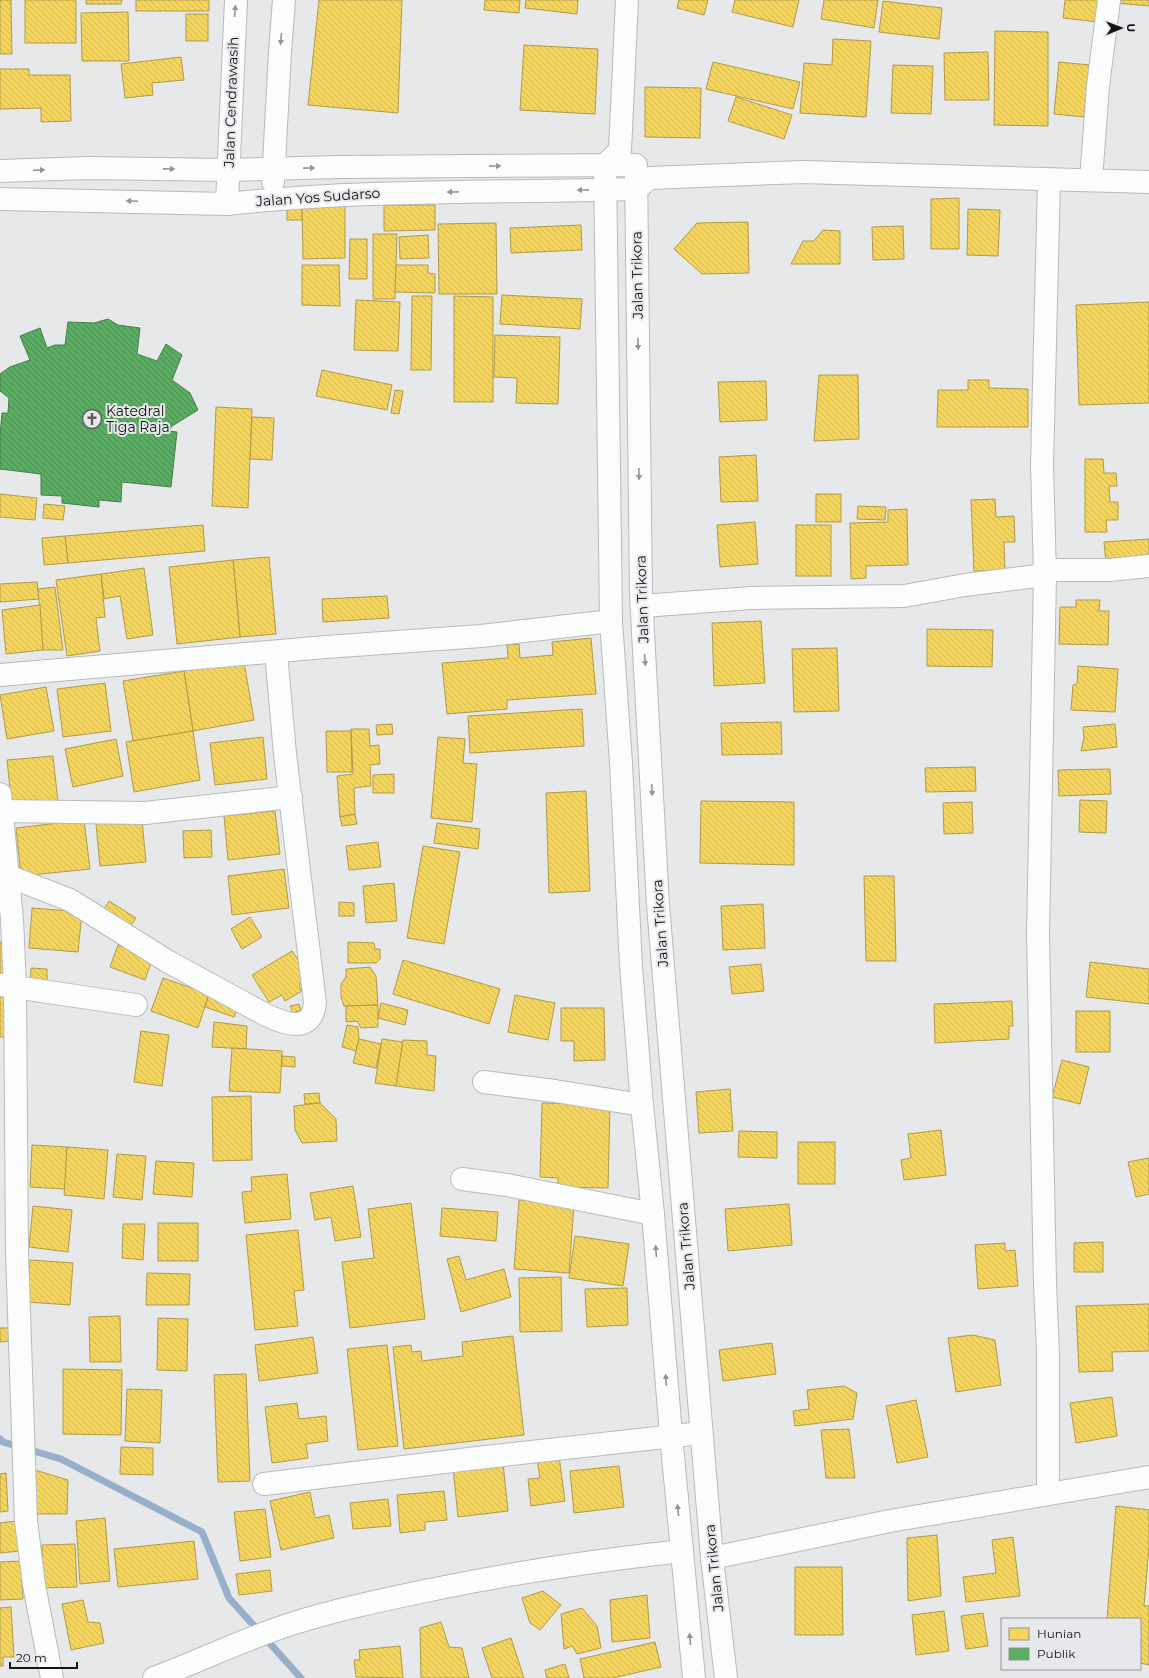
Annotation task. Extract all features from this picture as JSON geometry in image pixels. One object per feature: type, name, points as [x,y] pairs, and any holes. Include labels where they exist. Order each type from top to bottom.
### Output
[{"type":"main road","name":"Jalan Cendrawasih","points":[[227,204],[236,0]]},
{"type":"main road","points":[[271,199],[284,0]]},
{"type":"main road","points":[[627,0],[620,150],[641,177],[803,172],[1149,182]]},
{"type":"main road","points":[[1091,180],[1098,86],[1109,0]]},
{"type":"main road","points":[[620,150],[605,165],[611,621],[621,762],[631,966],[671,1435],[694,1678]]},
{"type":"main road","name":"Jalan Yos Sudarso","points":[[0,171],[88,168],[228,170],[605,165],[641,177]]},
{"type":"main road","name":"Jalan Yos Sudarso","points":[[0,199],[227,204],[271,199],[374,193],[605,190],[641,177]]},
{"type":"main road","name":"Jalan Trikora","points":[[641,177],[642,606],[658,905],[712,1558],[726,1678]]},
{"type":"main road","points":[[1048,1493],[1048,1354],[1044,1260],[1038,935],[1044,572],[1042,465],[1049,180]]},
{"type":"main road","points":[[642,606],[750,598],[904,596],[1044,572],[1110,570],[1149,566]]},
{"type":"main road","points":[[0,675],[326,647],[481,636],[611,621]]},
{"type":"main road","points":[[8,876],[70,900],[167,961],[266,1015],[282,1022],[294,1024],[307,1021],[314,1013],[315,1003],[285,754],[276,652]]},
{"type":"main road","points":[[52,1678],[34,1585],[26,1521],[7,985],[12,919],[1,803],[145,813],[291,797]]},
{"type":"main road","points":[[7,985],[136,1005]]},
{"type":"main road","points":[[484,1082],[555,1091],[642,1105]]},
{"type":"main road","points":[[462,1179],[507,1185],[653,1214]]},
{"type":"main road","points":[[264,1484],[671,1435],[702,1433]]},
{"type":"main road","points":[[712,1558],[890,1521],[1149,1477]]},
{"type":"main road","points":[[154,1678],[290,1624],[388,1598],[535,1570],[682,1551]]},
{"type":"building: Hunian","points":[[0,0],[11,0],[12,54],[0,54]]},
{"type":"building: Hunian","points":[[25,0],[76,0],[76,43],[25,43]]},
{"type":"building: Hunian","points":[[86,0],[122,0],[121,4],[86,4]]},
{"type":"building: Hunian","points":[[136,0],[209,0],[209,11],[136,11]]},
{"type":"building: Hunian","points":[[319,0],[402,0],[398,113],[308,105]]},
{"type":"building: Hunian","points":[[485,0],[520,0],[519,13],[484,10]]},
{"type":"building: Hunian","points":[[526,0],[578,0],[577,14],[525,8]]},
{"type":"building: Hunian","points":[[679,0],[708,0],[704,15],[677,8]]},
{"type":"building: Hunian","points":[[735,0],[799,0],[793,27],[732,12]]},
{"type":"building: Hunian","points":[[824,0],[878,0],[874,28],[821,19]]},
{"type":"building: Hunian","points":[[1065,0],[1101,0],[1098,22],[1063,18]]},
{"type":"building: Hunian","points":[[1117,0],[1149,0],[1149,6],[1117,3]]},
{"type":"building: Hunian","points":[[883,1],[942,8],[939,39],[879,32]]},
{"type":"building: Hunian","points":[[128,12],[129,61],[82,61],[81,13]]},
{"type":"building: Hunian","points":[[186,14],[208,14],[208,41],[186,41]]},
{"type":"building: Hunian","points":[[995,31],[1048,32],[1048,126],[994,125]]},
{"type":"building: Hunian","points":[[833,39],[871,41],[866,117],[800,113],[804,63],[832,65]]},
{"type":"building: Hunian","points":[[524,45],[598,49],[595,114],[520,110]]},
{"type":"building: Hunian","points":[[988,52],[989,100],[945,100],[944,53]]},
{"type":"building: Hunian","points":[[181,57],[184,80],[152,83],[153,95],[125,98],[121,64]]},
{"type":"building: Hunian","points":[[713,62],[800,82],[793,109],[706,89]]},
{"type":"building: Hunian","points":[[1059,62],[1090,65],[1084,117],[1054,114]]},
{"type":"building: Hunian","points":[[893,65],[933,66],[931,114],[891,113]]},
{"type":"building: Hunian","points":[[0,69],[29,69],[29,75],[70,75],[71,121],[41,122],[41,108],[0,109]]},
{"type":"building: Hunian","points":[[645,87],[701,88],[700,138],[645,137]]},
{"type":"building: Hunian","points":[[736,97],[792,115],[784,139],[728,121]]},
{"type":"building: Hunian","points":[[959,198],[959,249],[931,249],[931,199]]},
{"type":"building: Hunian","points":[[302,205],[302,220],[287,220],[287,206]]},
{"type":"building: Hunian","points":[[302,205],[345,205],[345,258],[303,259]]},
{"type":"building: Hunian","points":[[384,205],[435,205],[435,230],[384,231]]},
{"type":"building: Hunian","points":[[968,209],[1000,210],[998,256],[967,255]]},
{"type":"building: Hunian","points":[[748,222],[749,273],[702,274],[674,249],[697,223]]},
{"type":"building: Hunian","points":[[496,223],[497,294],[439,294],[438,224]]},
{"type":"building: Hunian","points":[[581,225],[582,250],[511,253],[510,228]]},
{"type":"building: Hunian","points":[[903,226],[904,259],[873,260],[872,227]]},
{"type":"building: Hunian","points":[[823,230],[840,231],[840,264],[791,264],[803,241],[814,241]]},
{"type":"building: Hunian","points":[[373,234],[397,234],[395,299],[373,299]]},
{"type":"building: Hunian","points":[[428,235],[429,258],[400,259],[399,237]]},
{"type":"building: Hunian","points":[[350,239],[367,239],[367,279],[349,279]]},
{"type":"building: Hunian","points":[[302,265],[339,265],[340,306],[302,305]]},
{"type":"building: Hunian","points":[[396,265],[428,265],[428,273],[435,274],[435,293],[395,292]]},
{"type":"building: Hunian","points":[[502,295],[582,299],[580,329],[500,324]]},
{"type":"building: Hunian","points":[[412,296],[432,296],[431,370],[411,370]]},
{"type":"building: Hunian","points":[[454,296],[493,297],[493,402],[454,402]]},
{"type":"building: Hunian","points":[[356,300],[400,302],[398,351],[354,350]]},
{"type":"building: Hunian","points":[[1149,302],[1149,403],[1079,405],[1076,305]]},
{"type":"building: Hunian","points":[[495,335],[560,337],[558,404],[516,403],[517,378],[494,377]]},
{"type":"building: Hunian","points":[[322,370],[392,385],[387,410],[316,396]]},
{"type":"building: Hunian","points":[[819,375],[858,375],[859,439],[814,441]]},
{"type":"building: Hunian","points":[[968,380],[989,380],[989,388],[1028,389],[1028,427],[937,427],[938,390],[968,390]]},
{"type":"building: Hunian","points":[[766,381],[767,420],[720,422],[718,382]]},
{"type":"building: Hunian","points":[[395,390],[403,391],[399,414],[391,413]]},
{"type":"building: Hunian","points":[[216,407],[252,409],[248,508],[212,506]]},
{"type":"building: Hunian","points":[[252,417],[274,418],[272,460],[250,459]]},
{"type":"building: Hunian","points":[[756,455],[758,501],[721,502],[719,457]]},
{"type":"building: Hunian","points":[[1085,459],[1103,459],[1104,473],[1116,473],[1117,486],[1109,486],[1110,502],[1118,502],[1118,520],[1106,520],[1107,532],[1085,532]]},
{"type":"building: Hunian","points":[[0,494],[37,498],[35,520],[0,517]]},
{"type":"building: Hunian","points":[[816,494],[841,494],[841,522],[816,522]]},
{"type":"building: Hunian","points":[[995,499],[996,517],[1014,516],[1015,542],[1004,542],[1005,570],[974,571],[971,500]]},
{"type":"building: Hunian","points":[[44,504],[65,506],[63,520],[43,518]]},
{"type":"building: Hunian","points":[[858,506],[886,507],[885,520],[857,519]]},
{"type":"building: Hunian","points":[[907,509],[908,565],[866,566],[866,578],[851,579],[850,523],[888,522],[888,510]]},
{"type":"building: Hunian","points":[[755,522],[758,564],[720,567],[717,525]]},
{"type":"building: Hunian","points":[[203,525],[205,551],[68,563],[65,536]]},
{"type":"building: Hunian","points":[[796,525],[831,525],[831,576],[796,576]]},
{"type":"building: Hunian","points":[[65,536],[68,563],[44,565],[42,538]]},
{"type":"building: Hunian","points":[[1149,539],[1149,559],[1106,562],[1104,542]]},
{"type":"building: Hunian","points":[[269,557],[276,634],[240,637],[233,560]]},
{"type":"building: Hunian","points":[[233,560],[240,637],[177,644],[169,567]]},
{"type":"building: Hunian","points":[[144,568],[153,635],[127,639],[120,596],[104,599],[101,574]]},
{"type":"building: Hunian","points":[[101,574],[105,617],[96,618],[100,651],[67,656],[56,580]]},
{"type":"building: Hunian","points":[[37,582],[39,599],[0,602],[0,584]]},
{"type":"building: Hunian","points":[[55,587],[63,650],[43,650],[38,589]]},
{"type":"building: Hunian","points":[[387,596],[389,618],[323,622],[322,599]]},
{"type":"building: Hunian","points":[[1076,600],[1100,600],[1099,611],[1109,611],[1108,645],[1059,644],[1060,607],[1076,607]]},
{"type":"building: Hunian","points":[[40,605],[43,650],[6,654],[2,610]]},
{"type":"building: Hunian","points":[[761,621],[765,683],[714,686],[712,623]]},
{"type":"building: Hunian","points":[[927,629],[993,630],[992,667],[927,666]]},
{"type":"building: Hunian","points":[[591,638],[596,694],[507,700],[507,709],[447,714],[442,663],[508,658],[507,645],[519,644],[520,658],[553,655],[552,642]]},
{"type":"building: Hunian","points":[[837,648],[839,711],[794,712],[792,649]]},
{"type":"building: Hunian","points":[[244,662],[254,720],[193,731],[184,671]]},
{"type":"building: Hunian","points":[[1078,666],[1118,669],[1115,712],[1071,710],[1073,685],[1077,684]]},
{"type":"building: Hunian","points":[[184,671],[193,731],[133,741],[123,681]]},
{"type":"building: Hunian","points":[[105,683],[111,731],[63,737],[57,689]]},
{"type":"building: Hunian","points":[[46,687],[54,731],[7,739],[0,695]]},
{"type":"building: Hunian","points":[[582,709],[584,746],[470,753],[468,716]]},
{"type":"building: Hunian","points":[[781,722],[782,754],[722,755],[721,723]]},
{"type":"building: Hunian","points":[[392,724],[393,734],[377,735],[376,725]]},
{"type":"building: Hunian","points":[[1115,724],[1117,747],[1081,751],[1084,738],[1083,727]]},
{"type":"building: Hunian","points":[[351,729],[369,729],[370,746],[379,745],[380,764],[370,765],[371,786],[354,788],[355,814],[340,817],[337,776],[353,774]]},
{"type":"building: Hunian","points":[[193,731],[200,780],[134,792],[126,742]]},
{"type":"building: Hunian","points":[[326,731],[351,731],[352,772],[327,772]]},
{"type":"building: Hunian","points":[[263,737],[267,779],[215,785],[210,743]]},
{"type":"building: Hunian","points":[[438,737],[465,739],[463,763],[477,764],[472,822],[431,818]]},
{"type":"building: Hunian","points":[[116,739],[123,776],[73,787],[65,749]]},
{"type":"building: Hunian","points":[[53,756],[58,802],[12,807],[7,760]]},
{"type":"building: Hunian","points":[[975,767],[976,791],[926,792],[925,768]]},
{"type":"building: Hunian","points":[[1110,769],[1111,794],[1059,796],[1058,770]]},
{"type":"building: Hunian","points":[[394,774],[394,793],[373,793],[373,775]]},
{"type":"building: Hunian","points":[[586,791],[590,891],[549,893],[546,793]]},
{"type":"building: Hunian","points":[[1080,800],[1107,801],[1106,833],[1079,832]]},
{"type":"building: Hunian","points":[[701,801],[794,802],[794,865],[700,863]]},
{"type":"building: Hunian","points":[[972,802],[973,833],[944,834],[943,803]]},
{"type":"building: Hunian","points":[[275,811],[280,854],[228,860],[224,816]]},
{"type":"building: Hunian","points":[[355,814],[357,824],[342,826],[340,817]]},
{"type":"building: Hunian","points":[[84,820],[90,869],[21,876],[16,828]]},
{"type":"building: Hunian","points":[[142,820],[146,862],[100,866],[96,824]]},
{"type":"building: Hunian","points":[[437,823],[480,829],[478,849],[434,843]]},
{"type":"building: Hunian","points":[[211,830],[212,857],[184,858],[183,831]]},
{"type":"building: Hunian","points":[[378,842],[381,867],[349,870],[346,846]]},
{"type":"building: Hunian","points":[[423,846],[460,852],[444,944],[407,938]]},
{"type":"building: Hunian","points":[[284,869],[289,908],[232,915],[228,876]]},
{"type":"building: Hunian","points":[[864,876],[894,876],[896,961],[866,961]]},
{"type":"building: Hunian","points":[[394,883],[397,921],[366,923],[363,886]]},
{"type":"building: Hunian","points":[[109,901],[136,918],[129,928],[103,911]]},
{"type":"building: Hunian","points":[[339,902],[354,903],[354,916],[339,916]]},
{"type":"building: Hunian","points":[[763,904],[765,948],[723,950],[721,906]]},
{"type":"building: Hunian","points":[[32,908],[82,912],[78,952],[29,948]]},
{"type":"building: Hunian","points":[[250,917],[262,937],[242,949],[231,929]]},
{"type":"building: Hunian","points":[[0,942],[4,942],[3,978],[0,977]]},
{"type":"building: Hunian","points":[[348,942],[374,943],[375,949],[380,949],[380,959],[376,963],[348,963]]},
{"type":"building: Hunian","points":[[118,945],[153,957],[145,980],[110,967]]},
{"type":"building: Hunian","points":[[292,951],[310,977],[299,985],[302,991],[285,1001],[282,995],[269,1002],[252,975]]},
{"type":"building: Hunian","points":[[403,960],[500,989],[489,1024],[393,994]]},
{"type":"building: Hunian","points":[[1090,962],[1149,969],[1149,1004],[1086,997]]},
{"type":"building: Hunian","points":[[761,964],[764,991],[732,994],[729,967]]},
{"type":"building: Hunian","points":[[370,967],[376,976],[378,1005],[344,1006],[341,997],[341,984],[346,977],[346,969]]},
{"type":"building: Hunian","points":[[31,968],[47,969],[47,985],[30,985]]},
{"type":"building: Hunian","points":[[163,978],[209,994],[198,1028],[151,1011]]},
{"type":"building: Hunian","points":[[0,989],[9,990],[9,1037],[0,1037]]},
{"type":"building: Hunian","points":[[209,994],[239,1004],[234,1017],[205,1007]]},
{"type":"building: Hunian","points":[[515,995],[555,1003],[548,1040],[508,1032]]},
{"type":"building: Hunian","points":[[1012,1001],[1013,1026],[1009,1026],[1009,1039],[935,1043],[934,1004]]},
{"type":"building: Hunian","points":[[381,1003],[408,1010],[405,1025],[378,1018]]},
{"type":"building: Hunian","points":[[299,1004],[301,1010],[293,1013],[290,1006]]},
{"type":"building: Hunian","points":[[378,1005],[378,1027],[361,1028],[357,1021],[346,1022],[346,1006]]},
{"type":"building: Hunian","points":[[561,1008],[604,1008],[605,1060],[574,1061],[574,1041],[561,1041]]},
{"type":"building: Hunian","points":[[1076,1011],[1110,1011],[1110,1052],[1076,1052]]},
{"type":"building: Hunian","points":[[214,1022],[247,1026],[246,1049],[212,1047]]},
{"type":"building: Hunian","points":[[347,1025],[358,1027],[359,1039],[356,1051],[342,1047]]},
{"type":"building: Hunian","points":[[141,1031],[169,1035],[162,1086],[134,1082]]},
{"type":"building: Hunian","points":[[359,1039],[381,1044],[376,1068],[353,1063]]},
{"type":"building: Hunian","points":[[382,1039],[403,1042],[396,1086],[375,1083]]},
{"type":"building: Hunian","points":[[403,1040],[427,1041],[427,1055],[436,1056],[434,1091],[396,1086]]},
{"type":"building: Hunian","points":[[232,1048],[282,1051],[280,1093],[229,1091]]},
{"type":"building: Hunian","points":[[282,1056],[295,1057],[295,1067],[282,1066]]},
{"type":"building: Hunian","points":[[1062,1060],[1089,1067],[1080,1104],[1052,1097]]},
{"type":"building: Hunian","points":[[730,1089],[733,1131],[699,1133],[696,1092]]},
{"type":"building: Hunian","points":[[319,1093],[320,1103],[305,1104],[304,1094]]},
{"type":"building: Hunian","points":[[251,1096],[252,1160],[213,1161],[212,1097]]},
{"type":"building: Hunian","points":[[320,1103],[336,1119],[337,1141],[302,1143],[295,1130],[294,1106]]},
{"type":"building: Hunian","points":[[542,1103],[610,1104],[608,1188],[558,1187],[558,1178],[540,1177]]},
{"type":"building: Hunian","points":[[941,1130],[946,1175],[904,1180],[901,1160],[911,1158],[908,1134]]},
{"type":"building: Hunian","points":[[739,1131],[777,1132],[777,1158],[738,1157]]},
{"type":"building: Hunian","points":[[798,1142],[835,1142],[835,1184],[798,1184]]},
{"type":"building: Hunian","points":[[32,1145],[67,1147],[65,1189],[30,1187]]},
{"type":"building: Hunian","points":[[67,1147],[108,1150],[104,1199],[64,1195]]},
{"type":"building: Hunian","points":[[117,1154],[146,1156],[142,1200],[113,1197]]},
{"type":"building: Hunian","points":[[1149,1158],[1149,1194],[1136,1197],[1128,1162]]},
{"type":"building: Hunian","points":[[156,1161],[194,1163],[192,1197],[153,1194]]},
{"type":"building: Hunian","points":[[287,1174],[291,1219],[245,1223],[242,1192],[252,1191],[251,1177]]},
{"type":"building: Hunian","points":[[353,1186],[361,1237],[335,1241],[331,1217],[315,1220],[310,1193]]},
{"type":"building: Hunian","points":[[519,1200],[574,1204],[569,1273],[514,1269]]},
{"type":"building: Hunian","points":[[411,1203],[425,1319],[350,1328],[342,1262],[374,1258],[368,1209]]},
{"type":"building: Hunian","points":[[789,1204],[792,1245],[728,1251],[725,1209]]},
{"type":"building: Hunian","points":[[33,1206],[72,1210],[68,1252],[29,1247]]},
{"type":"building: Hunian","points":[[442,1208],[498,1212],[496,1241],[440,1236]]},
{"type":"building: Hunian","points":[[158,1223],[198,1223],[198,1261],[158,1261]]},
{"type":"building: Hunian","points":[[123,1224],[145,1224],[143,1260],[122,1258]]},
{"type":"building: Hunian","points":[[298,1230],[304,1290],[294,1291],[298,1326],[255,1330],[246,1235]]},
{"type":"building: Hunian","points":[[575,1236],[629,1244],[623,1286],[569,1278]]},
{"type":"building: Hunian","points":[[1103,1242],[1103,1272],[1074,1272],[1074,1243]]},
{"type":"building: Hunian","points":[[1005,1243],[1005,1251],[1015,1250],[1018,1286],[978,1289],[975,1245]]},
{"type":"building: Hunian","points":[[459,1256],[466,1280],[504,1269],[511,1297],[461,1312],[447,1259]]},
{"type":"building: Hunian","points":[[30,1260],[73,1263],[70,1305],[27,1302]]},
{"type":"building: Hunian","points":[[147,1273],[190,1274],[189,1305],[146,1305]]},
{"type":"building: Hunian","points":[[561,1277],[562,1331],[520,1332],[519,1278]]},
{"type":"building: Hunian","points":[[627,1288],[628,1325],[587,1327],[585,1289]]},
{"type":"building: Hunian","points":[[1149,1304],[1149,1351],[1112,1352],[1113,1371],[1079,1372],[1076,1306]]},
{"type":"building: Hunian","points":[[120,1316],[121,1362],[90,1362],[89,1317]]},
{"type":"building: Hunian","points":[[158,1318],[188,1319],[187,1371],[157,1370]]},
{"type":"building: Hunian","points":[[0,1328],[10,1328],[10,1341],[0,1342]]},
{"type":"building: Hunian","points":[[973,1335],[995,1340],[1001,1385],[956,1392],[948,1338]]},
{"type":"building: Hunian","points":[[513,1336],[524,1435],[404,1449],[393,1347],[411,1345],[412,1352],[421,1351],[422,1361],[463,1356],[462,1342]]},
{"type":"building: Hunian","points":[[313,1337],[318,1373],[259,1381],[255,1345]]},
{"type":"building: Hunian","points":[[772,1343],[776,1374],[723,1381],[719,1350]]},
{"type":"building: Hunian","points":[[387,1345],[398,1446],[358,1450],[347,1349]]},
{"type":"building: Hunian","points":[[63,1369],[122,1370],[121,1435],[63,1434]]},
{"type":"building: Hunian","points":[[246,1374],[250,1481],[218,1482],[214,1375]]},
{"type":"building: Hunian","points":[[844,1386],[857,1393],[853,1419],[795,1426],[793,1411],[809,1409],[807,1390]]},
{"type":"building: Hunian","points":[[127,1389],[162,1390],[160,1443],[125,1441]]},
{"type":"building: Hunian","points":[[1112,1397],[1117,1436],[1076,1443],[1070,1403]]},
{"type":"building: Hunian","points":[[916,1400],[928,1457],[897,1463],[886,1406]]},
{"type":"building: Hunian","points":[[297,1403],[299,1419],[326,1416],[328,1441],[306,1444],[308,1458],[272,1463],[265,1407]]},
{"type":"building: Hunian","points":[[849,1429],[855,1478],[826,1478],[821,1430]]},
{"type":"building: Hunian","points":[[121,1447],[153,1448],[153,1475],[120,1474]]},
{"type":"building: Hunian","points":[[559,1456],[565,1501],[531,1506],[528,1479],[540,1478],[537,1459]]},
{"type":"building: Hunian","points":[[503,1463],[508,1511],[458,1517],[453,1468]]},
{"type":"building: Hunian","points":[[619,1466],[624,1507],[574,1513],[570,1471]]},
{"type":"building: Hunian","points":[[35,1470],[68,1480],[67,1514],[34,1514]]},
{"type":"building: Hunian","points":[[6,1473],[8,1511],[0,1512],[0,1474]]},
{"type":"building: Hunian","points":[[444,1491],[447,1520],[425,1522],[425,1530],[400,1533],[397,1495]]},
{"type":"building: Hunian","points":[[310,1492],[315,1518],[329,1515],[334,1538],[281,1550],[270,1501]]},
{"type":"building: Hunian","points":[[388,1499],[391,1526],[353,1529],[350,1503]]},
{"type":"building: Hunian","points":[[1116,1506],[1149,1510],[1149,1547],[1144,1606],[1149,1606],[1149,1665],[1141,1663],[1141,1618],[1107,1618]]},
{"type":"building: Hunian","points":[[265,1509],[271,1557],[240,1561],[234,1512]]},
{"type":"building: Hunian","points":[[105,1518],[110,1581],[80,1584],[76,1521]]},
{"type":"building: Hunian","points":[[17,1521],[20,1551],[0,1553],[0,1523]]},
{"type":"building: Hunian","points":[[937,1535],[941,1596],[908,1601],[907,1538]]},
{"type":"building: Hunian","points":[[1013,1537],[1020,1596],[966,1602],[963,1577],[996,1573],[992,1540]]},
{"type":"building: Hunian","points":[[194,1541],[198,1579],[118,1587],[114,1549]]},
{"type":"building: Hunian","points":[[75,1544],[77,1587],[43,1588],[42,1545]]},
{"type":"building: Hunian","points":[[21,1561],[23,1599],[0,1600],[0,1562]]},
{"type":"building: Hunian","points":[[795,1567],[842,1567],[843,1635],[795,1635]]},
{"type":"building: Hunian","points":[[270,1570],[272,1591],[239,1595],[236,1574]]},
{"type":"building: Hunian","points":[[543,1591],[561,1605],[540,1630],[530,1623],[522,1598]]},
{"type":"building: Hunian","points":[[647,1595],[650,1638],[612,1642],[610,1600]]},
{"type":"building: Hunian","points":[[83,1600],[88,1622],[100,1623],[104,1643],[71,1650],[62,1604]]},
{"type":"building: Hunian","points":[[11,1607],[14,1657],[3,1657],[3,1666],[0,1666],[0,1608]]},
{"type":"building: Hunian","points":[[582,1608],[597,1626],[601,1648],[577,1654],[572,1646],[564,1649],[561,1614]]},
{"type":"building: Hunian","points":[[944,1611],[949,1651],[916,1655],[912,1615]]},
{"type":"building: Hunian","points":[[983,1613],[988,1646],[966,1649],[961,1616]]},
{"type":"building: Hunian","points":[[441,1622],[449,1647],[462,1648],[469,1678],[421,1678],[420,1628]]},
{"type":"building: Hunian","points":[[511,1638],[524,1678],[492,1678],[482,1648]]},
{"type":"building: Hunian","points":[[655,1642],[661,1667],[613,1678],[584,1678],[580,1659]]},
{"type":"building: Hunian","points":[[400,1646],[403,1678],[356,1677],[354,1660],[360,1660],[359,1650]]},
{"type":"building: Hunian","points":[[565,1664],[569,1678],[547,1678],[545,1670]]},
{"type":"building: Publik","name":"Katedral Tiga Raja","points":[[108,319],[118,325],[140,328],[137,354],[157,361],[166,344],[182,355],[172,380],[190,393],[198,410],[172,426],[169,431],[177,432],[171,487],[122,482],[121,502],[99,500],[99,507],[62,503],[62,496],[41,495],[41,474],[0,469],[0,435],[2,413],[8,413],[9,398],[0,391],[0,374],[10,367],[30,360],[20,336],[40,328],[47,348],[55,345],[65,345],[68,322],[94,323]]},
{"type":"waterway","points":[[0,1439],[3,1442],[61,1459],[202,1532],[229,1598],[301,1678]]},
{"type":"place","name":"Katedral Tiga Raja","points":[[92,419]]}]
